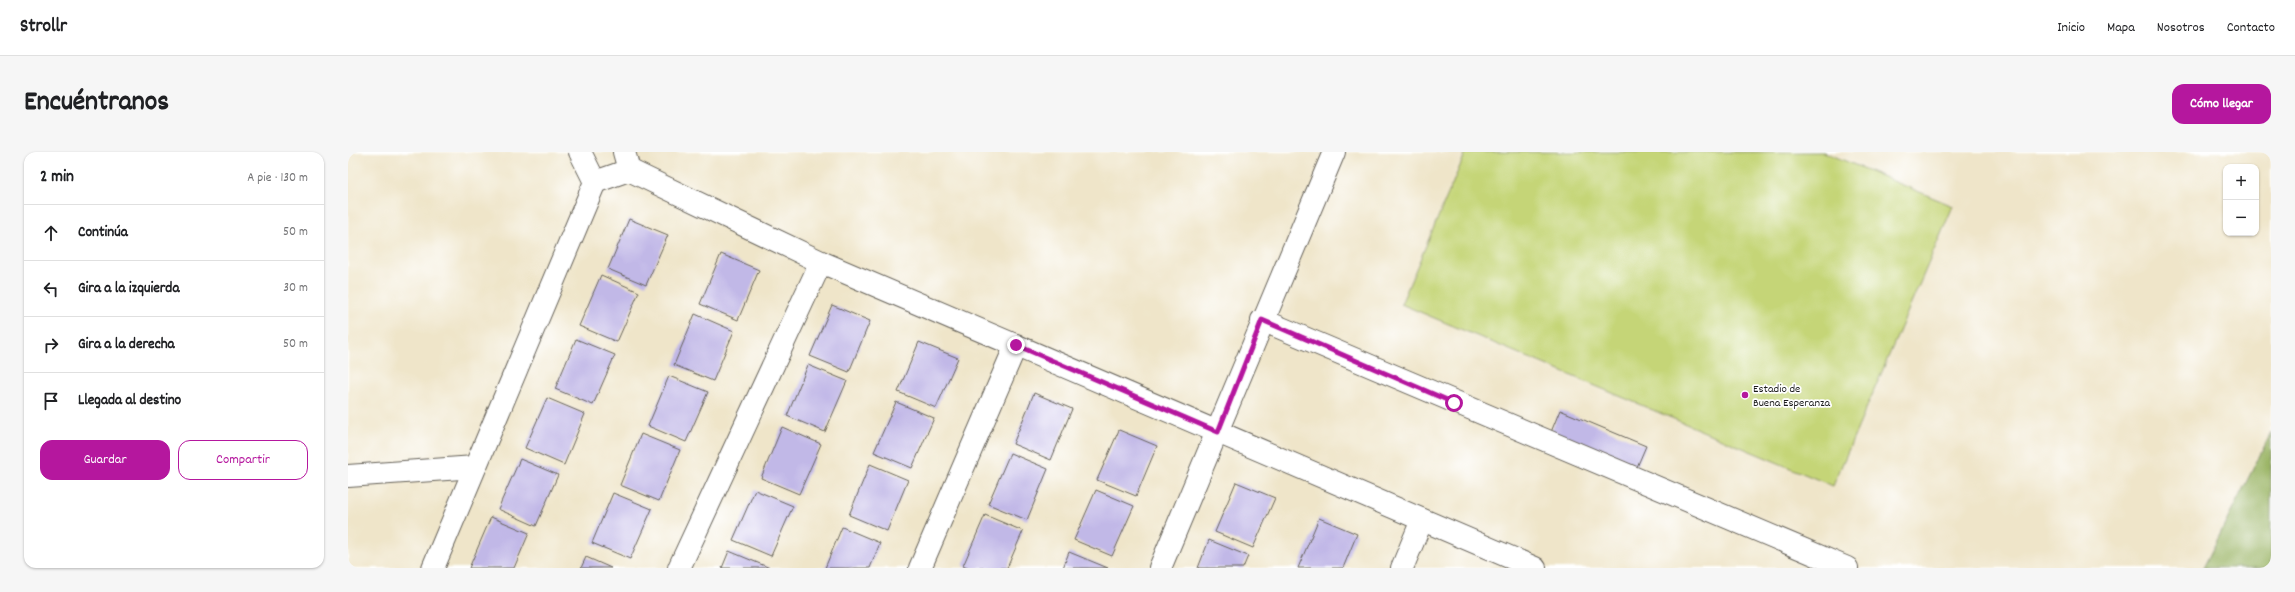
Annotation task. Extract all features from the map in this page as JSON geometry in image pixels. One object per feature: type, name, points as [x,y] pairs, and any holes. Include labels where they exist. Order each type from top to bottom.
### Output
[{"type":"street","points":[[580,152],[595,182]]},
{"type":"street","points":[[1160,568],[1218,432],[1262,320],[1334,152]]},
{"type":"street","points":[[434,568],[595,182],[626,161],[821,262],[1535,568]]},
{"type":"street","points":[[679,568],[821,262]]},
{"type":"street","points":[[1262,320],[1848,568]]},
{"type":"street","points":[[920,568],[1016,345]]},
{"type":"street","points":[[348,476],[476,468]]},
{"type":"street","points":[[1402,568],[1422,520]]},
{"type":"green space","name":"Estadio de Buena Esperanza","points":[[1466,152],[1824,152],[1953,206],[1833,486],[1401,304]]},
{"type":"green space","points":[[2271,433],[2271,568],[2203,568]]},
{"type":"building","points":[[629,219],[668,235],[646,285],[608,269]]},
{"type":"building","points":[[721,254],[759,270],[738,320],[700,304]]},
{"type":"building","points":[[601,275],[639,292],[617,342],[579,326]]},
{"type":"building","points":[[832,305],[870,321],[849,372],[810,356]]},
{"type":"building","points":[[695,314],[734,331],[713,381],[674,365]]},
{"type":"building","points":[[576,339],[615,355],[593,405],[555,389]]},
{"type":"building","points":[[919,342],[958,358],[936,408],[898,392]]},
{"type":"building","points":[[808,365],[847,381],[825,432],[787,416]]},
{"type":"building","points":[[669,376],[708,392],[686,442],[648,426]]},
{"type":"building","points":[[1034,393],[1072,409],[1051,460],[1013,444]]},
{"type":"building","points":[[547,398],[585,414],[564,465],[525,448]]},
{"type":"building","points":[[896,402],[934,418],[912,468],[874,452]]},
{"type":"building","points":[[1560,410],[1646,446],[1637,467],[1551,432]]},
{"type":"building","points":[[782,427],[821,444],[799,494],[761,478]]},
{"type":"building","points":[[1119,430],[1157,446],[1136,496],[1097,480]]},
{"type":"building","points":[[641,434],[680,450],[659,501],[620,485]]},
{"type":"building","points":[[1010,453],[1048,469],[1027,520],[988,504]]},
{"type":"building","points":[[520,459],[558,475],[536,526],[498,509]]},
{"type":"building","points":[[870,464],[908,480],[887,531],[849,515]]},
{"type":"building","points":[[1236,482],[1275,498],[1253,548],[1215,532]]},
{"type":"building","points":[[755,490],[793,506],[771,556],[733,540]]},
{"type":"building","points":[[1096,490],[1134,506],[1112,556],[1074,540]]},
{"type":"building","points":[[613,493],[652,509],[630,559],[592,543]]},
{"type":"building","points":[[985,515],[1023,531],[1007,568],[967,568],[963,566]]},
{"type":"building","points":[[491,517],[529,533],[514,568],[469,568]]},
{"type":"building","points":[[1319,518],[1357,534],[1343,568],[1298,568]]},
{"type":"building","points":[[842,527],[880,543],[870,568],[825,568]]},
{"type":"building","points":[[1209,540],[1248,556],[1243,568],[1198,568]]},
{"type":"building","points":[[729,551],[770,568],[722,568]]},
{"type":"building","points":[[1069,552],[1108,568],[1063,568]]},
{"type":"building","points":[[586,557],[611,568],[581,568]]},
{"type":"place","name":"Estadio de Buena Esperanza","points":[[1745,395]]},
{"type":"route","points":[[1016,345],[1218,432],[1262,320],[1454,403]]}]
